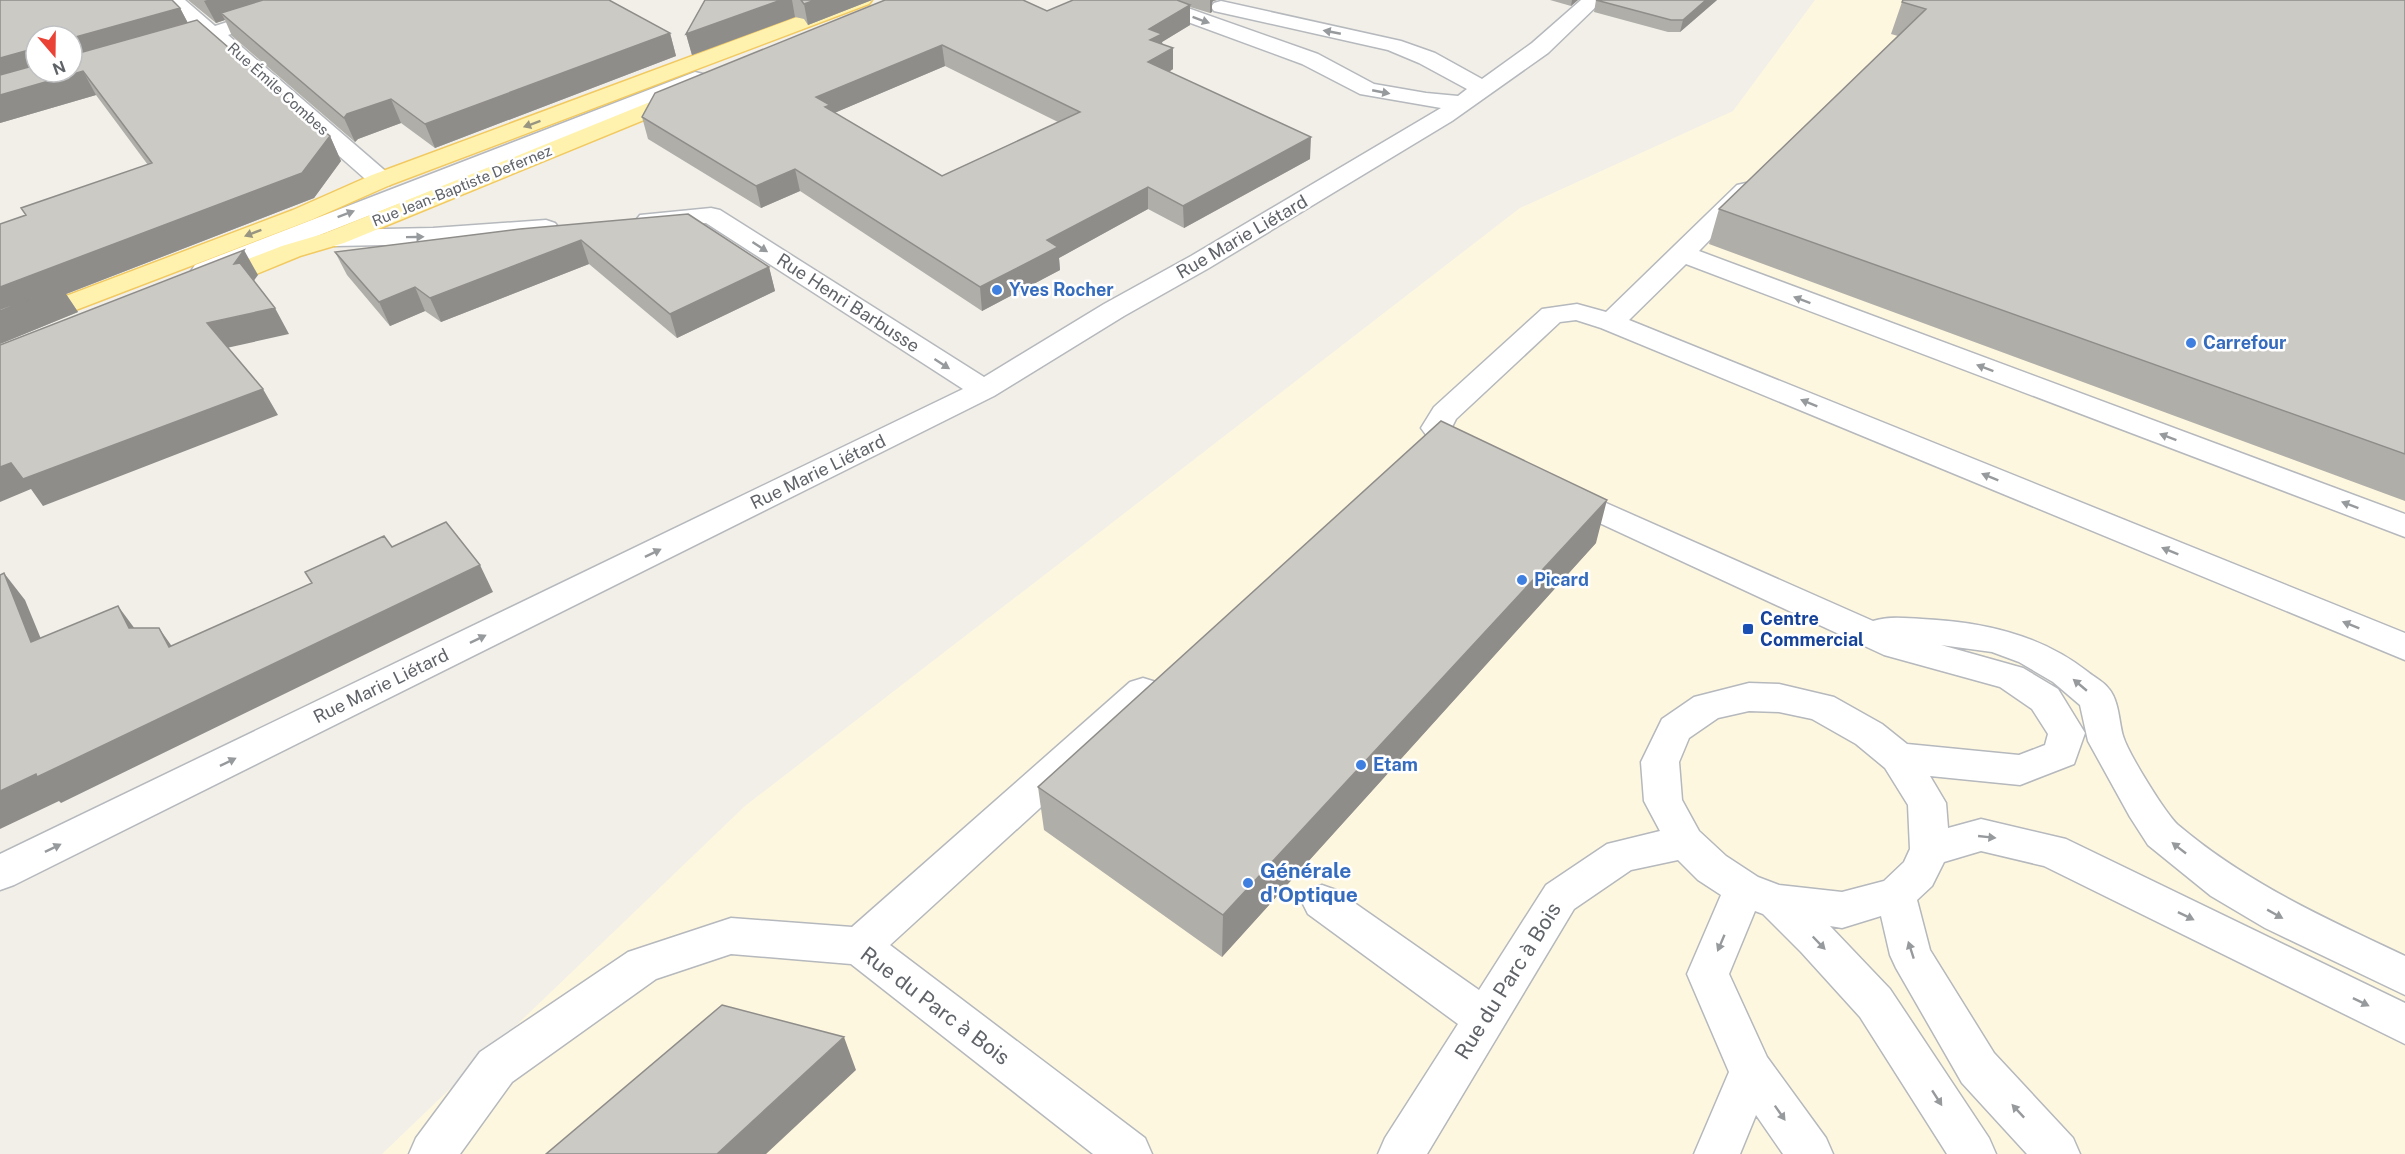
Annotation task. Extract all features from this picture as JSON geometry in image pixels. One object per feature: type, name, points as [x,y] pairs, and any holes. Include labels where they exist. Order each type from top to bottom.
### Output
[{"type":"main road","points":[[801,47],[875,7]]},
{"type":"main road","name":"Rue Jean-Baptiste Defernez","points":[[0,331],[302,214],[381,180],[875,7]]},
{"type":"main road","name":"Rue Jean-Baptiste Defernez","points":[[194,289],[291,251],[335,238],[714,83]]},
{"type":"street","name":"Rue Émile Combes","points":[[174,0],[196,22],[213,33],[381,180]]},
{"type":"street","points":[[155,51],[317,0]]},
{"type":"street","points":[[1146,0],[1310,59],[1368,89],[1426,100],[1473,96]]},
{"type":"street","points":[[1198,0],[1246,14],[1394,45],[1427,58],[1473,96]]},
{"type":"street","name":"Rue Marie Liétard","points":[[0,873],[984,390],[1114,310],[1379,157],[1473,96],[1540,48],[1593,0]]},
{"type":"street","points":[[22,347],[277,241],[875,7]]},
{"type":"street","points":[[1611,322],[1762,174]]},
{"type":"street","name":"Rue Henri Barbusse","points":[[630,222],[711,215],[984,390]]},
{"type":"street","points":[[335,238],[433,236],[572,226]]},
{"type":"street","points":[[1682,254],[2405,525]]},
{"type":"street","points":[[1492,462],[1449,442],[1425,438],[1444,414],[1552,315],[1577,312],[1611,322],[2405,647]]},
{"type":"street","points":[[1535,482],[1896,646],[2012,677],[2045,699],[2067,733],[2061,754],[2020,770],[1898,758]]},
{"type":"street","points":[[1786,596],[1879,630],[1949,633],[1996,640],[2031,653],[2065,673],[2096,698],[2106,741],[2143,806],[2162,834],[2225,884],[2279,916],[2405,976]]},
{"type":"street","points":[[860,946],[1168,669]]},
{"type":"street","points":[[1760,895],[1842,910],[1896,895],[1918,874],[1930,849],[1927,803],[1898,758],[1869,734],[1821,707],[1779,698],[1749,697],[1707,707],[1675,729],[1659,762],[1663,801],[1685,842],[1712,868],[1760,895],[1816,939],[1875,1003],[1973,1154]]},
{"type":"street","points":[[1930,849],[1981,835],[2052,851],[2405,1024]]},
{"type":"street","name":"Rue du Parc à Bois","points":[[1401,1154],[1560,897],[1621,856],[1685,842]]},
{"type":"street","points":[[1760,895],[1708,974],[1751,1072],[1809,1154]]},
{"type":"street","points":[[1896,895],[1911,955],[1978,1068],[2057,1154]]},
{"type":"street","points":[[1322,902],[1484,1018]]},
{"type":"street","name":"Rue du Parc à Bois","points":[[432,1154],[496,1066],[643,965],[731,936],[860,946],[1129,1154]]},
{"type":"street","points":[[1716,1154],[1751,1072]]},
{"type":"shaded area","points":[[1815,0],[2405,0],[2405,1154],[382,1154],[745,806],[1520,208],[1733,111]]},
{"type":"building","points":[[0,0],[172,0],[180,8],[84,35],[84,24],[24,24],[24,51],[0,58]]},
{"type":"building","points":[[263,0],[609,0],[670,33],[425,124],[391,99],[347,114],[344,118],[221,13]]},
{"type":"building","points":[[705,0],[781,0],[686,34]]},
{"type":"building","points":[[801,0],[815,0],[804,4]]},
{"type":"building","points":[[885,0],[1023,0],[1047,11],[1073,0],[1177,0],[1190,5],[1149,29],[1162,34],[1150,40],[1173,48],[1148,62],[1311,137],[1183,206],[1148,187],[1047,240],[1058,247],[980,287],[795,169],[756,186],[642,117],[655,93]],"holes":[[[942,45],[1080,112],[942,176],[825,107],[830,105],[816,97]]]},
{"type":"building","points":[[1596,0],[1706,0],[1683,20],[1671,20]]},
{"type":"building","name":"Carrefour","points":[[1903,0],[2405,0],[2405,454],[1719,209],[1926,9],[1902,2]]},
{"type":"building","points":[[197,20],[330,136],[302,173],[0,287],[0,224],[26,215],[21,208],[152,163],[84,72],[84,52]]},
{"type":"building","points":[[24,68],[24,84],[38,84],[0,95],[0,75]]},
{"type":"building","points":[[688,214],[769,267],[670,314],[581,240],[430,298],[415,287],[379,302],[335,252],[520,229]]},
{"type":"building","points":[[244,250],[234,264],[240,263],[275,308],[207,323],[263,389],[23,479],[11,463],[0,467],[0,345]]},
{"type":"building","points":[[61,286],[0,311],[0,309]]},
{"type":"building","points":[[1441,421],[1607,500],[1223,915],[1038,787]]},
{"type":"building","points":[[446,522],[480,565],[37,777],[36,774],[0,791],[0,575],[4,573],[31,642],[118,606],[129,628],[159,628],[169,647],[312,583],[305,572],[384,536],[392,547]]},
{"type":"building","points":[[722,1005],[844,1037],[717,1154],[546,1154]]},
{"type":"place","name":"Yves Rocher","points":[[997,290]]},
{"type":"place","name":"Carrefour","points":[[2191,343]]},
{"type":"place","name":"Picard","points":[[1522,580]]},
{"type":"place","name":"Centre Commercial","points":[[1748,629]]},
{"type":"place","name":"Etam","points":[[1361,765]]},
{"type":"place","name":"Générale d'Optique","points":[[1248,883]]}]
